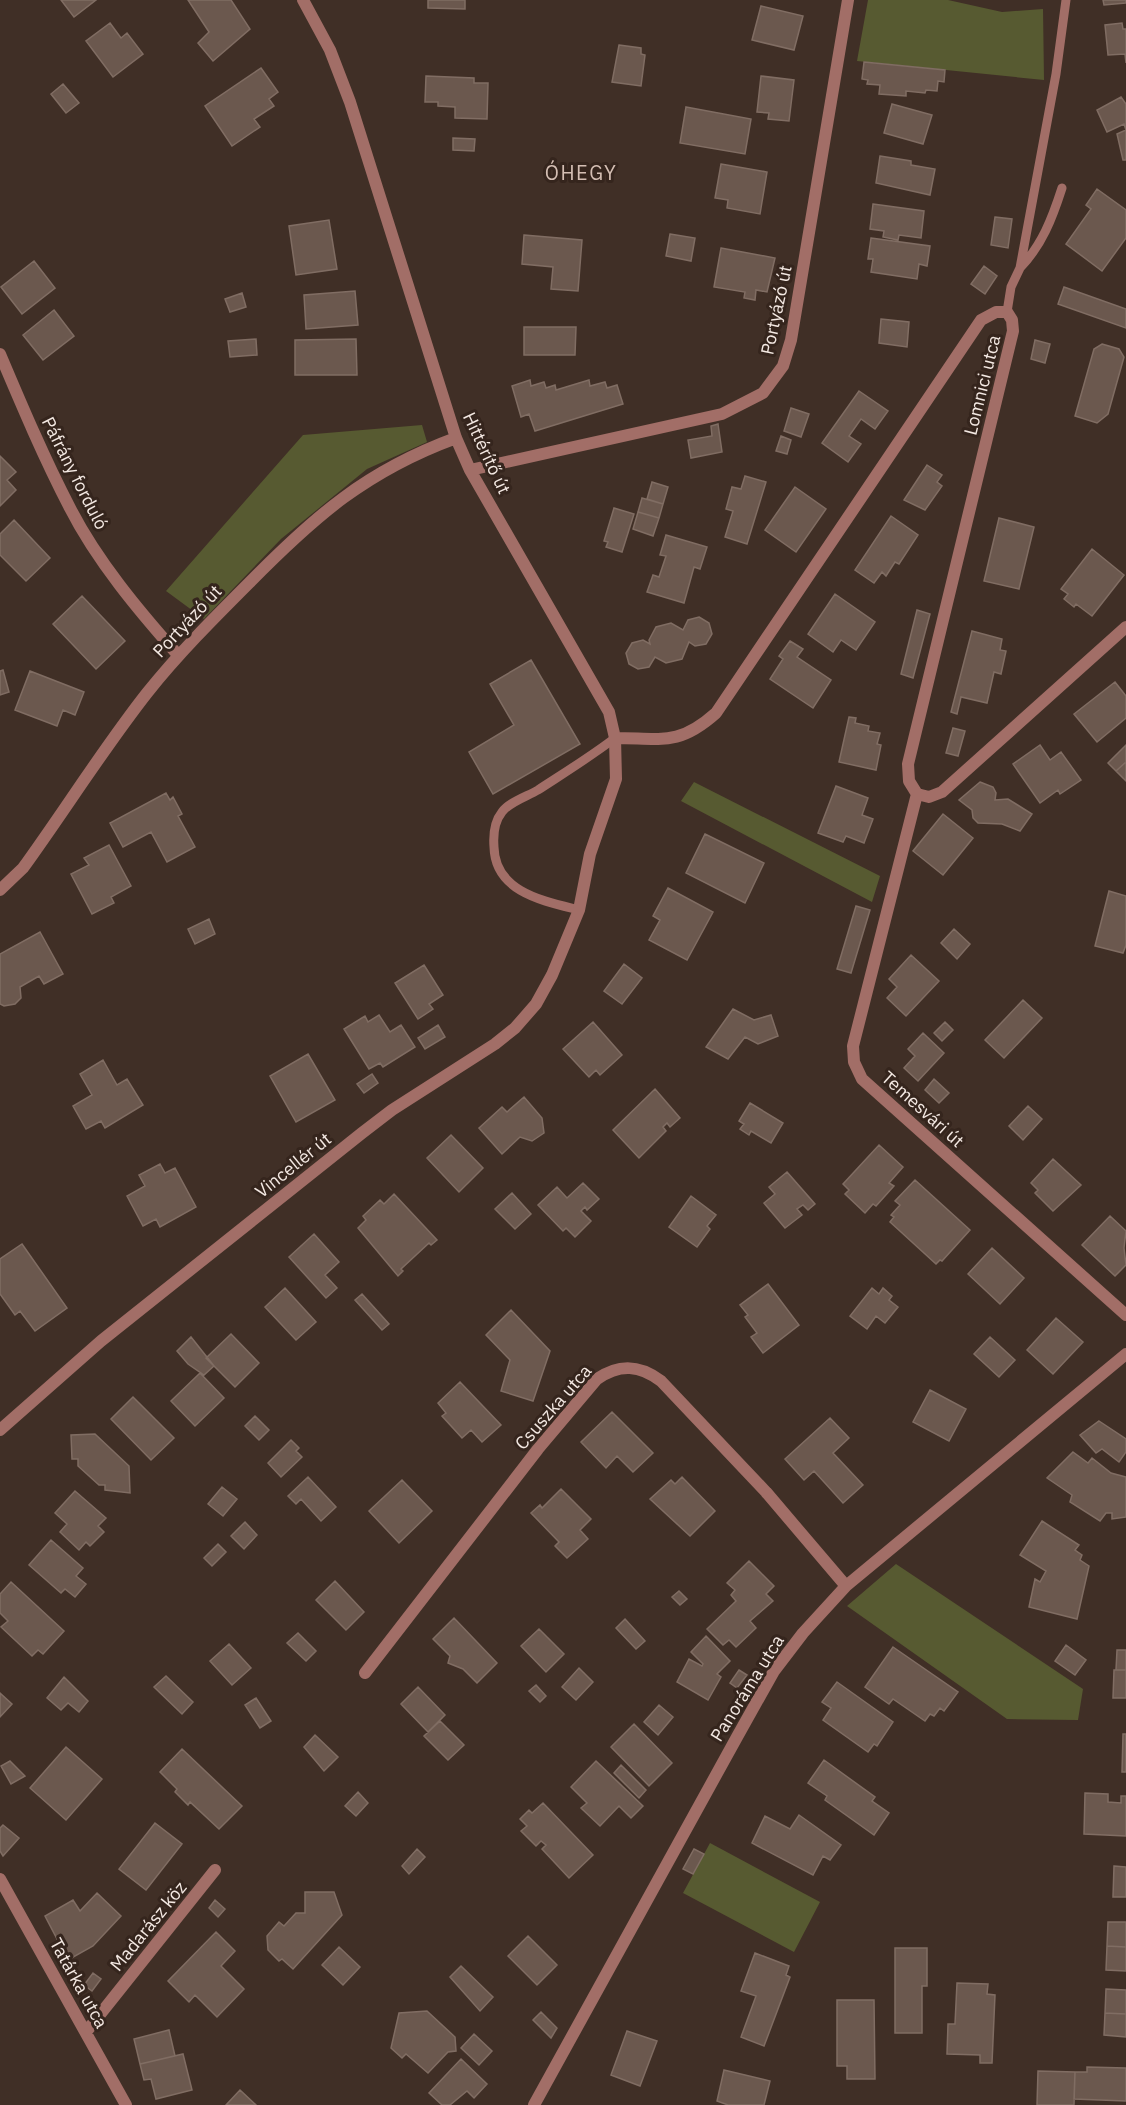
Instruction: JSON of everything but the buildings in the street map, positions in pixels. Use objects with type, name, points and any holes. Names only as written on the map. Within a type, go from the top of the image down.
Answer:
[{"type":"street","name":"Hittérítő út","points":[[303,0],[330,50],[350,102],[456,438],[470,470],[609,712],[615,738],[616,779],[590,854],[579,910]]},
{"type":"street","name":"Portyázó út","points":[[470,470],[722,414],[750,402],[768,387],[783,366],[791,340],[848,0]]},
{"type":"street","name":"Lomnici utca","points":[[615,738],[657,741],[679,737],[701,726],[716,712],[981,320],[996,312],[1007,312],[1012,320],[1013,331],[908,764],[909,781],[916,794]]},
{"type":"street","name":"Páfrány forduló","points":[[0,354],[70,510],[152,626],[178,655]]},
{"type":"street","name":"Portyázó út","points":[[0,890],[23,868],[146,695],[178,655],[271,560],[350,491],[409,457],[456,438]]},
{"type":"street","points":[[916,794],[929,797],[942,792],[1126,627]]},
{"type":"street","name":"Temesvári út","points":[[916,794],[853,1046],[854,1062],[862,1079],[1126,1315]]},
{"type":"street","name":"Vincellér út","points":[[0,1430],[101,1341],[362,1133],[392,1110],[495,1044],[515,1028],[536,1004],[579,910]]},
{"type":"street","name":"Panoráma utca","points":[[534,2105],[774,1671],[810,1625],[846,1586],[1126,1354]]},
{"type":"street","name":"Csuszka utca","points":[[365,1673],[597,1378],[608,1371],[621,1368],[636,1367],[648,1371],[661,1381],[766,1492],[846,1586]]},
{"type":"street","name":"Madarász köz","points":[[86,2032],[215,1870]]},
{"type":"street","name":"Tatárka utca","points":[[0,1879],[126,2105]]},
{"type":"lane","points":[[1007,312],[1011,287],[1020,268],[1056,74],[1066,0]]},
{"type":"lane","points":[[1020,268],[1031,256],[1050,225],[1062,189]]},
{"type":"lane","points":[[579,910],[536,899],[519,891],[504,877],[494,855],[493,830],[503,810],[581,763],[615,738]]},
{"type":"green space","points":[[868,0],[948,0],[1002,12],[1043,9],[1044,80],[857,61]]},
{"type":"green space","points":[[422,425],[427,442],[367,469],[281,539],[204,619],[166,591],[303,435]]},
{"type":"green space","points":[[694,782],[880,876],[872,902],[681,801]]},
{"type":"green space","points":[[896,1564],[1083,1689],[1078,1720],[1007,1719],[847,1606]]},
{"type":"green space","points":[[710,1843],[820,1902],[794,1952],[683,1893]]},
{"type":"district","name":"ÓHEGY","points":[[581,172]]}]
